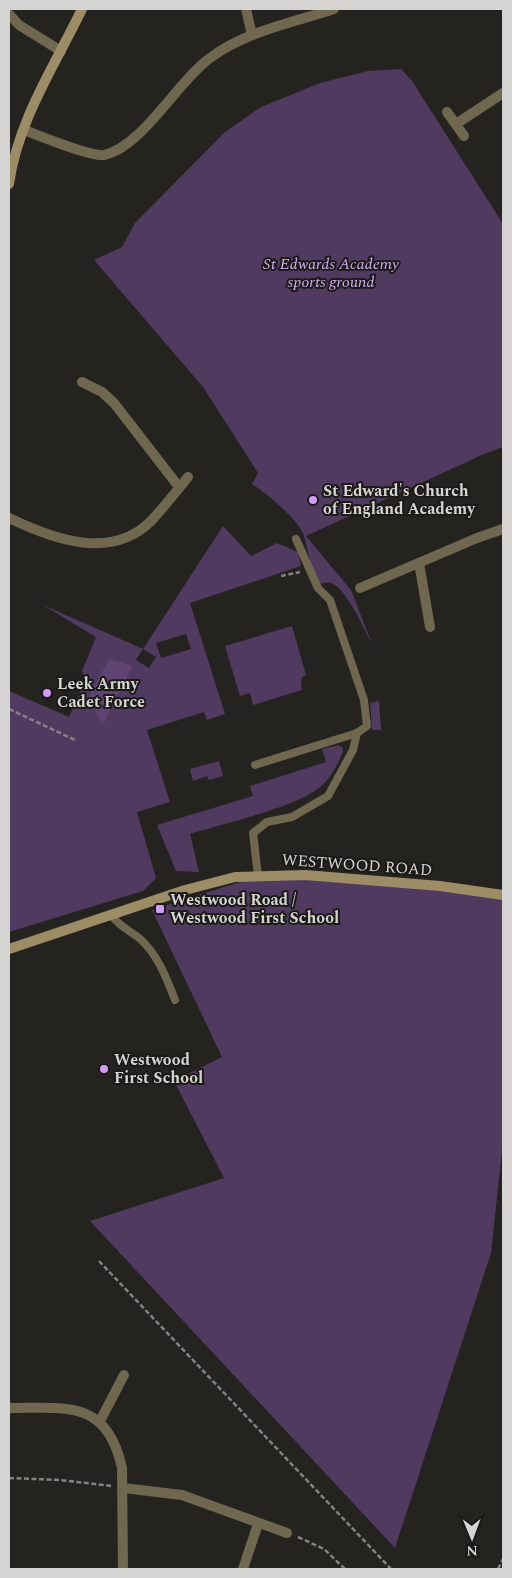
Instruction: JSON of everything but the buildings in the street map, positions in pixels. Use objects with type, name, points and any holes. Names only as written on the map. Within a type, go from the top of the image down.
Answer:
[{"type":"street","points":[[9,184],[11,168],[38,92],[61,52],[82,9]]},
{"type":"street","points":[[246,9],[252,35]]},
{"type":"street","points":[[24,130],[102,155],[118,151],[134,139],[190,75],[210,58],[252,35],[334,9]]},
{"type":"street","points":[[9,14],[19,25],[61,52]]},
{"type":"street","points":[[456,124],[503,92]]},
{"type":"street","points":[[447,112],[464,136]]},
{"type":"street","points":[[82,382],[102,392],[114,403],[179,488]]},
{"type":"street","points":[[9,518],[69,540],[90,544],[109,544],[122,540],[150,522],[188,477]]},
{"type":"street","points":[[360,588],[477,538],[503,529]]},
{"type":"street","points":[[419,563],[430,627]]},
{"type":"street","name":"WESTWOOD ROAD","points":[[9,948],[112,916],[185,890],[235,877],[314,875],[440,886],[503,895]]},
{"type":"street","points":[[100,1421],[124,1376]]},
{"type":"street","points":[[9,1408],[70,1409],[86,1413],[100,1421],[113,1439],[118,1452],[123,1488],[123,1569]]},
{"type":"street","points":[[123,1488],[182,1495],[287,1533]]},
{"type":"street","points":[[243,1569],[258,1524]]},
{"type":"lane","points":[[255,765],[357,733],[367,726],[364,700],[330,600],[318,588],[296,539]]},
{"type":"lane","points":[[258,876],[253,833],[268,822],[292,817],[328,796],[353,750],[357,733]]},
{"type":"lane","points":[[112,916],[118,925],[140,939],[152,951],[175,1000]]},
{"type":"path","points":[[281,576],[308,569]]},
{"type":"path","points":[[9,709],[75,740]]},
{"type":"path","points":[[99,1261],[392,1569]]},
{"type":"path","points":[[9,1478],[60,1480],[123,1488]]},
{"type":"path","points":[[287,1533],[324,1548],[345,1569]]},
{"type":"path","points":[[498,1569],[503,1559]]},
{"type":"green space","name":"St Edwards Academy sports ground","points":[[401,69],[412,81],[503,224],[503,447],[306,536],[351,590],[372,644],[343,592],[331,583],[319,584],[304,536],[296,522],[273,500],[252,484],[258,473],[203,387],[94,260],[122,247],[135,223],[225,132],[261,107],[320,83],[368,71]]},
{"type":"green space","points":[[223,526],[251,556],[277,543],[298,552],[301,566],[190,603],[225,714],[207,720],[204,712],[147,730],[170,802],[137,812],[156,878],[143,891],[9,932],[9,691],[69,717],[85,681],[82,671],[96,637],[43,605],[143,649]],"holes":[[[186,634],[191,649],[161,658],[156,643]],[[143,649],[156,657],[149,668],[136,660]]]},
{"type":"green space","points":[[292,626],[306,675],[302,677],[302,690],[253,705],[250,693],[240,696],[225,646]]},
{"type":"green space","points":[[379,701],[381,730],[372,730],[370,703]]},
{"type":"green space","points":[[339,745],[343,748],[343,752],[331,775],[320,787],[277,808],[190,834],[199,872],[176,871],[157,825],[253,796],[250,786],[326,762],[322,749]]},
{"type":"green space","points":[[219,761],[223,776],[209,780],[207,776],[193,781],[190,769]]},
{"type":"green space","points":[[258,876],[503,895],[503,1141],[491,1253],[395,1548],[90,1221],[224,1178],[174,1081],[222,1057],[152,910]]},
{"type":"shaded area","points":[[109,659],[133,666],[102,726],[89,696]]},
{"type":"place","name":"St Edward's Church of England Academy","points":[[313,500]]},
{"type":"place","name":"Leek Army Cadet Force","points":[[47,693]]},
{"type":"place","name":"Westwood Road / Westwood First School","points":[[160,909]]},
{"type":"place","name":"Westwood First School","points":[[104,1069]]}]
